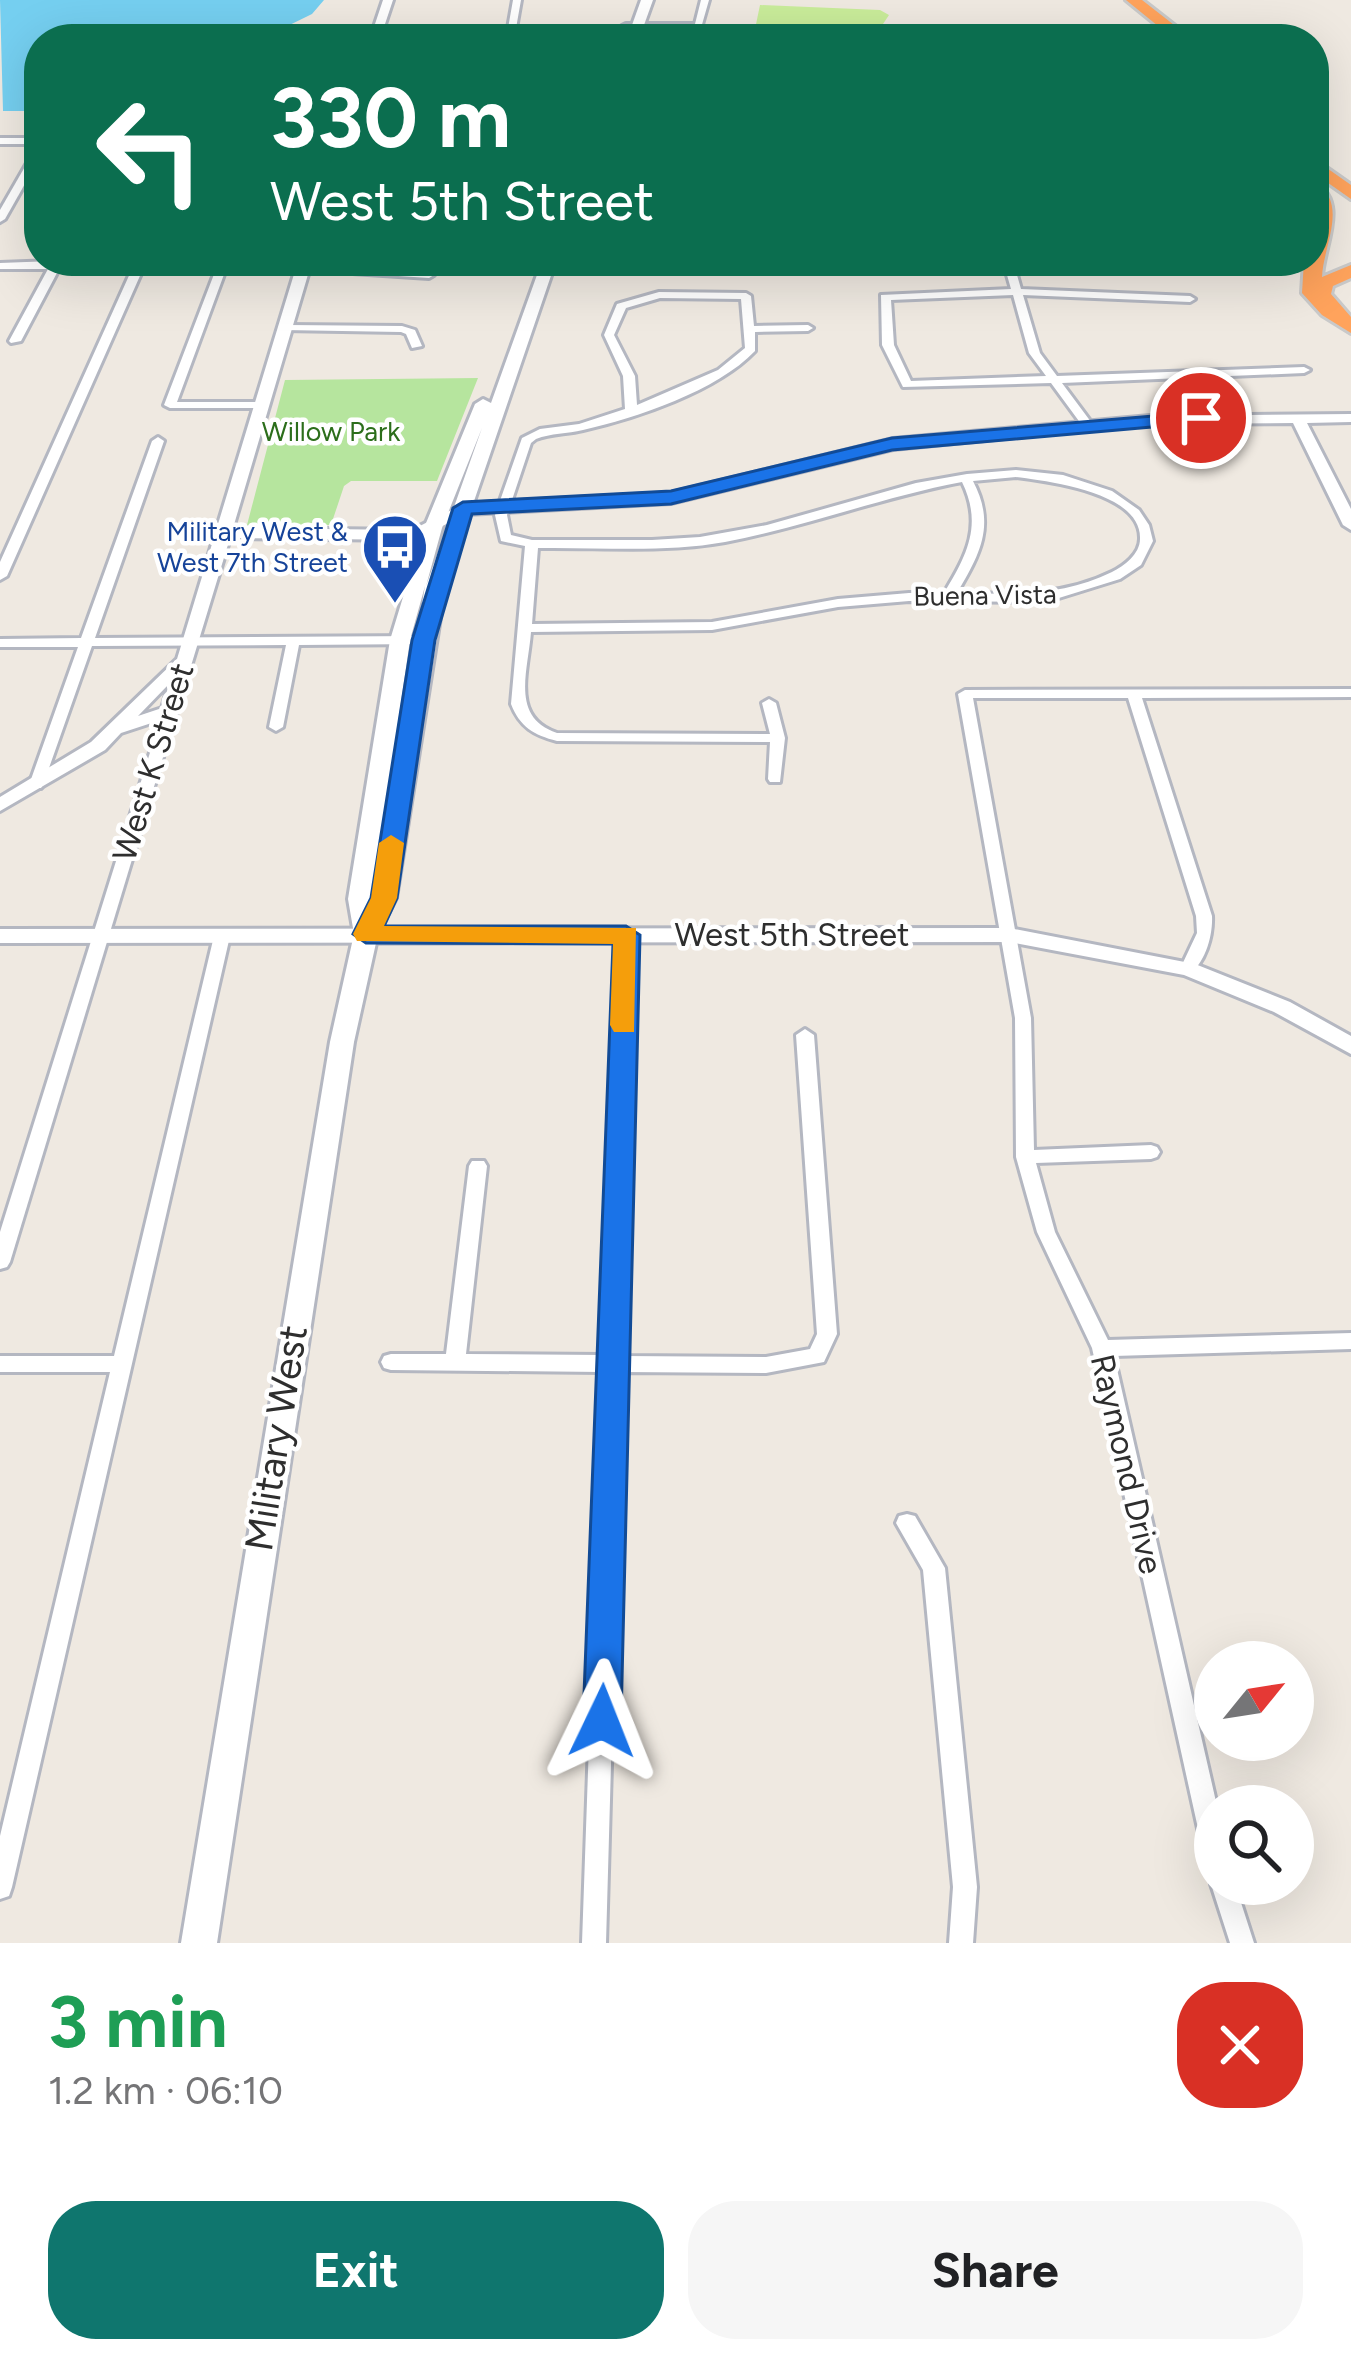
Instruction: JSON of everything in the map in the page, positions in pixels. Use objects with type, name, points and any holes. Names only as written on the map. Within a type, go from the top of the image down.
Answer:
[{"type":"highway","points":[[1127,6],[1158,24]]},
{"type":"highway","points":[[1329,311],[1321,294],[1324,283],[1351,271]]},
{"type":"highway","points":[[1313,276],[1312,293],[1351,327]]},
{"type":"main road","name":"Military West","points":[[199,1943],[341,1042],[366,934],[362,880],[433,528],[530,276]]},
{"type":"main road","name":"Military West","points":[[411,640],[463,508],[544,276]]},
{"type":"street","points":[[0,219],[24,178]]},
{"type":"street","points":[[15,341],[50,276]]},
{"type":"street","points":[[0,576],[134,276]]},
{"type":"street","points":[[218,276],[170,405],[263,405]]},
{"type":"street","name":"West K Street","points":[[0,1262],[301,276]]},
{"type":"street","points":[[1013,276],[1035,353],[1088,426]]},
{"type":"street","points":[[631,409],[629,376],[609,335],[621,306],[659,295],[736,292],[747,299],[751,349],[736,364],[631,409],[532,436],[504,506],[501,534],[532,544],[518,704],[522,719],[534,729],[557,736],[778,738]]},
{"type":"street","points":[[1190,299],[1018,292],[885,297],[888,345],[907,385],[1304,370]]},
{"type":"street","points":[[287,328],[402,329],[411,332],[416,346]]},
{"type":"street","points":[[752,328],[808,328]]},
{"type":"street","points":[[1297,417],[1351,525]]},
{"type":"street","points":[[223,533],[415,535],[463,508],[671,497],[857,450],[1088,426],[1351,418]]},
{"type":"street","points":[[36,785],[158,441]]},
{"type":"street","name":"Buena Vista","points":[[525,628],[712,626],[838,603],[948,597],[1022,600],[1068,594],[1126,569],[1147,541],[1146,530],[1130,509],[1083,484],[1044,477],[931,483],[702,541],[532,544]]},
{"type":"street","points":[[948,597],[977,545],[980,515],[968,480]]},
{"type":"street","points":[[0,643],[83,642],[186,650],[411,640]]},
{"type":"street","points":[[276,728],[292,642]]},
{"type":"street","points":[[0,805],[121,728],[186,650]]},
{"type":"street","points":[[1188,969],[1204,933],[1204,916],[1134,695],[1351,693]]},
{"type":"street","name":"Raymond Drive","points":[[1134,695],[965,694],[1023,1018],[1025,1157],[1046,1232],[1102,1348],[1200,1785]]},
{"type":"street","points":[[769,703],[778,738],[775,779]]},
{"type":"street","points":[[121,728],[167,721]]},
{"type":"street","points":[[594,1943],[626,935]]},
{"type":"street","name":"West 5th Street","points":[[0,936],[1009,935],[1188,969],[1282,1007],[1351,1046]]},
{"type":"street","points":[[0,1887],[222,936]]},
{"type":"street","points":[[391,1362],[766,1366],[817,1356],[827,1334],[806,1035]]},
{"type":"street","points":[[1025,1157],[1151,1153]]},
{"type":"street","points":[[454,1363],[478,1166]]},
{"type":"street","points":[[1102,1348],[1351,1341]]},
{"type":"street","points":[[0,1364],[123,1364]]},
{"type":"street","points":[[908,1523],[934,1568],[965,1887],[961,1943]]},
{"type":"street","points":[[1229,1905],[1243,1943]]},
{"type":"green space","points":[[760,5],[880,10],[889,15],[883,24],[756,24]]},
{"type":"green space","name":"Willow Park","points":[[478,378],[437,481],[351,481],[344,486],[331,525],[247,525],[285,380]]},
{"type":"water","points":[[0,0],[324,0],[312,14],[292,24],[24,24],[24,111],[3,111]]},
{"type":"slow traffic","points":[[391,843],[384,898],[366,934],[626,935],[624,1025]]},
{"type":"place","name":"Military West & West 7th Street","points":[[395,606]]},
{"type":"route","points":[[602,1721],[626,935],[366,934],[384,898],[423,640],[463,508],[671,497],[892,444],[1201,418]]}]
